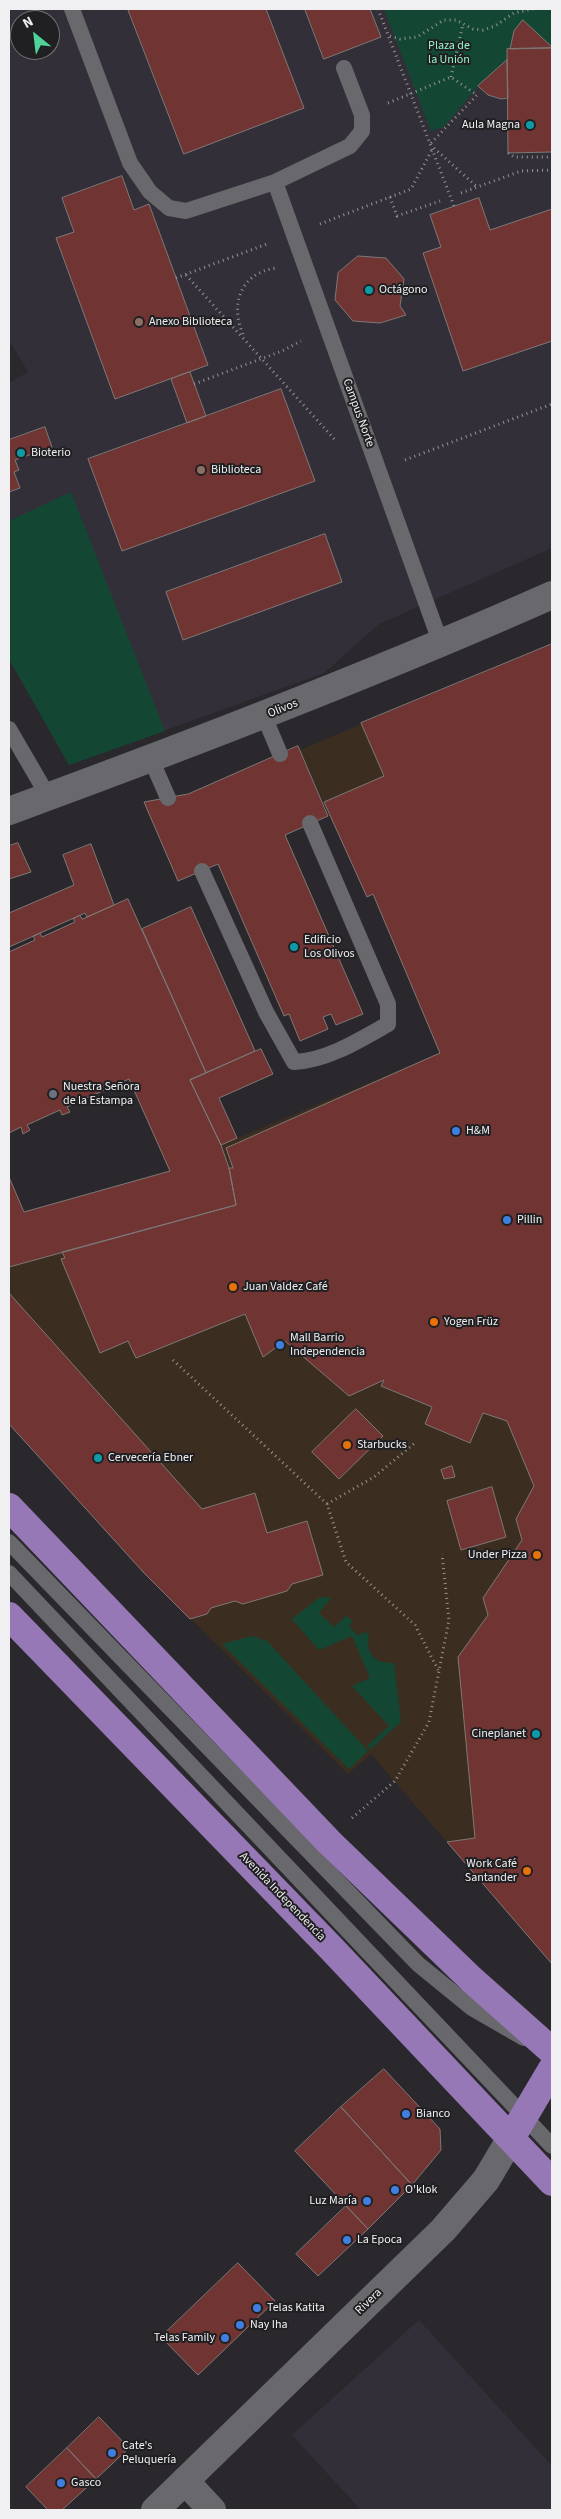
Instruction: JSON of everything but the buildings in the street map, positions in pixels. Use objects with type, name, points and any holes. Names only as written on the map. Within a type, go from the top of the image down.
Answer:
[{"type":"main road","points":[[9,1508],[329,1842],[471,1979],[552,2052]]},
{"type":"main road","name":"Avenida Independencia","points":[[9,1616],[337,1954],[518,2126],[552,2182]]},
{"type":"main road","name":"Rivera","points":[[518,2126],[552,2069]]},
{"type":"street","name":"Olivos","points":[[9,811],[264,716],[441,644],[552,595]]},
{"type":"street","name":"Rivera","points":[[155,2510],[443,2230],[486,2180],[518,2126]]},
{"type":"street","points":[[185,2481],[212,2510]]},
{"type":"lane","points":[[72,9],[130,163],[150,192],[169,208],[186,211],[274,182],[350,146],[362,131],[362,115],[344,68]]},
{"type":"lane","name":"Campus Norte","points":[[274,182],[441,644]]},
{"type":"lane","points":[[264,716],[280,754]]},
{"type":"lane","points":[[9,729],[48,796]]},
{"type":"lane","points":[[151,759],[168,798]]},
{"type":"lane","points":[[202,871],[266,1012],[286,1051],[294,1062],[307,1061],[338,1049],[388,1024],[388,1004],[310,823]]},
{"type":"lane","points":[[9,1542],[418,1964],[472,2008],[552,2052]]},
{"type":"lane","points":[[9,1573],[518,2126],[552,2146]]},
{"type":"path","points":[[378,9],[454,206]]},
{"type":"path","points":[[389,36],[400,39],[417,37],[444,20],[456,20],[473,29],[484,30],[495,26],[514,13],[534,9]]},
{"type":"path","points":[[451,77],[464,24]]},
{"type":"path","points":[[362,115],[451,77]]},
{"type":"path","points":[[431,143],[478,95],[451,77]]},
{"type":"path","points":[[433,148],[476,188]]},
{"type":"path","points":[[508,152],[514,157],[552,157]]},
{"type":"path","points":[[461,193],[521,171],[552,170]]},
{"type":"path","points":[[390,197],[397,216],[440,201]]},
{"type":"path","points":[[245,339],[238,323],[236,311],[237,298],[243,287],[255,276],[269,269],[284,268],[297,270],[309,277]]},
{"type":"path","points":[[186,275],[263,358],[340,446]]},
{"type":"path","points":[[194,384],[293,346],[309,336],[317,324],[320,307]]},
{"type":"path","points":[[379,470],[552,404]]},
{"type":"path","points":[[173,1360],[327,1504],[346,1562],[415,1625],[438,1670]]},
{"type":"path","points":[[327,1504],[374,1478],[416,1442]]},
{"type":"path","points":[[329,1842],[354,1816],[395,1781],[430,1722],[438,1670],[449,1620],[442,1554]]},
{"type":"shaded area","points":[[9,9],[552,9],[552,548],[379,624],[324,673],[69,765],[9,659],[9,383],[28,372],[9,340]]},
{"type":"shaded area","name":"Mall Barrio Independencia","points":[[552,644],[552,1964],[371,1754],[348,1774],[144,1573],[9,1424],[9,1267],[236,1205],[229,1168],[221,1145],[440,1053],[373,894],[367,897],[300,750]]},
{"type":"shaded area","points":[[419,2320],[552,2466],[552,2510],[361,2510],[292,2435]]},
{"type":"green space","name":"Plaza de la Unión","points":[[384,9],[552,9],[552,47],[523,21],[514,31],[510,49],[507,49],[507,60],[478,86],[444,127],[431,131]]},
{"type":"green space","points":[[71,492],[165,731],[69,765],[9,659],[9,521]]},
{"type":"green space","points":[[320,1597],[331,1598],[319,1613],[334,1627],[346,1616],[353,1621],[349,1626],[358,1636],[365,1632],[369,1635],[370,1652],[377,1660],[394,1663],[401,1722],[371,1749],[367,1746],[389,1726],[352,1686],[370,1678],[352,1636],[319,1650],[292,1619]]},
{"type":"green space","points":[[252,1636],[267,1641],[368,1751],[349,1769],[222,1644]]},
{"type":"place","name":"Aula Magna","points":[[530,125]]},
{"type":"place","name":"Octágono","points":[[369,290]]},
{"type":"place","name":"Anexo Biblioteca","points":[[139,322]]},
{"type":"place","name":"Bioterio","points":[[21,453]]},
{"type":"place","name":"Biblioteca","points":[[201,470]]},
{"type":"place","name":"Edificio Los Olivos","points":[[294,947]]},
{"type":"place","name":"Nuestra Señora de la Estampa","points":[[53,1094]]},
{"type":"place","name":"H&M","points":[[456,1131]]},
{"type":"place","name":"Pillin","points":[[507,1220]]},
{"type":"place","name":"Juan Valdez Café","points":[[233,1287]]},
{"type":"place","name":"Yogen Früz","points":[[434,1322]]},
{"type":"place","name":"Mall Barrio Independencia","points":[[280,1345]]},
{"type":"place","name":"Starbucks","points":[[347,1445]]},
{"type":"place","name":"Cervecería Ebner","points":[[98,1458]]},
{"type":"place","name":"Under Pizza","points":[[537,1555]]},
{"type":"place","name":"Cineplanet","points":[[536,1734]]},
{"type":"place","name":"Work Café Santander","points":[[527,1871]]},
{"type":"place","name":"Bianco","points":[[406,2114]]},
{"type":"place","name":"O'klok","points":[[395,2190]]},
{"type":"place","name":"Luz María","points":[[367,2201]]},
{"type":"place","name":"La Epoca","points":[[347,2240]]},
{"type":"place","name":"Telas Katita","points":[[257,2308]]},
{"type":"place","name":"Nay Iha","points":[[240,2325]]},
{"type":"place","name":"Telas Family","points":[[225,2338]]},
{"type":"place","name":"Cate's Peluquería","points":[[112,2453]]},
{"type":"place","name":"Gasco","points":[[61,2483]]}]
